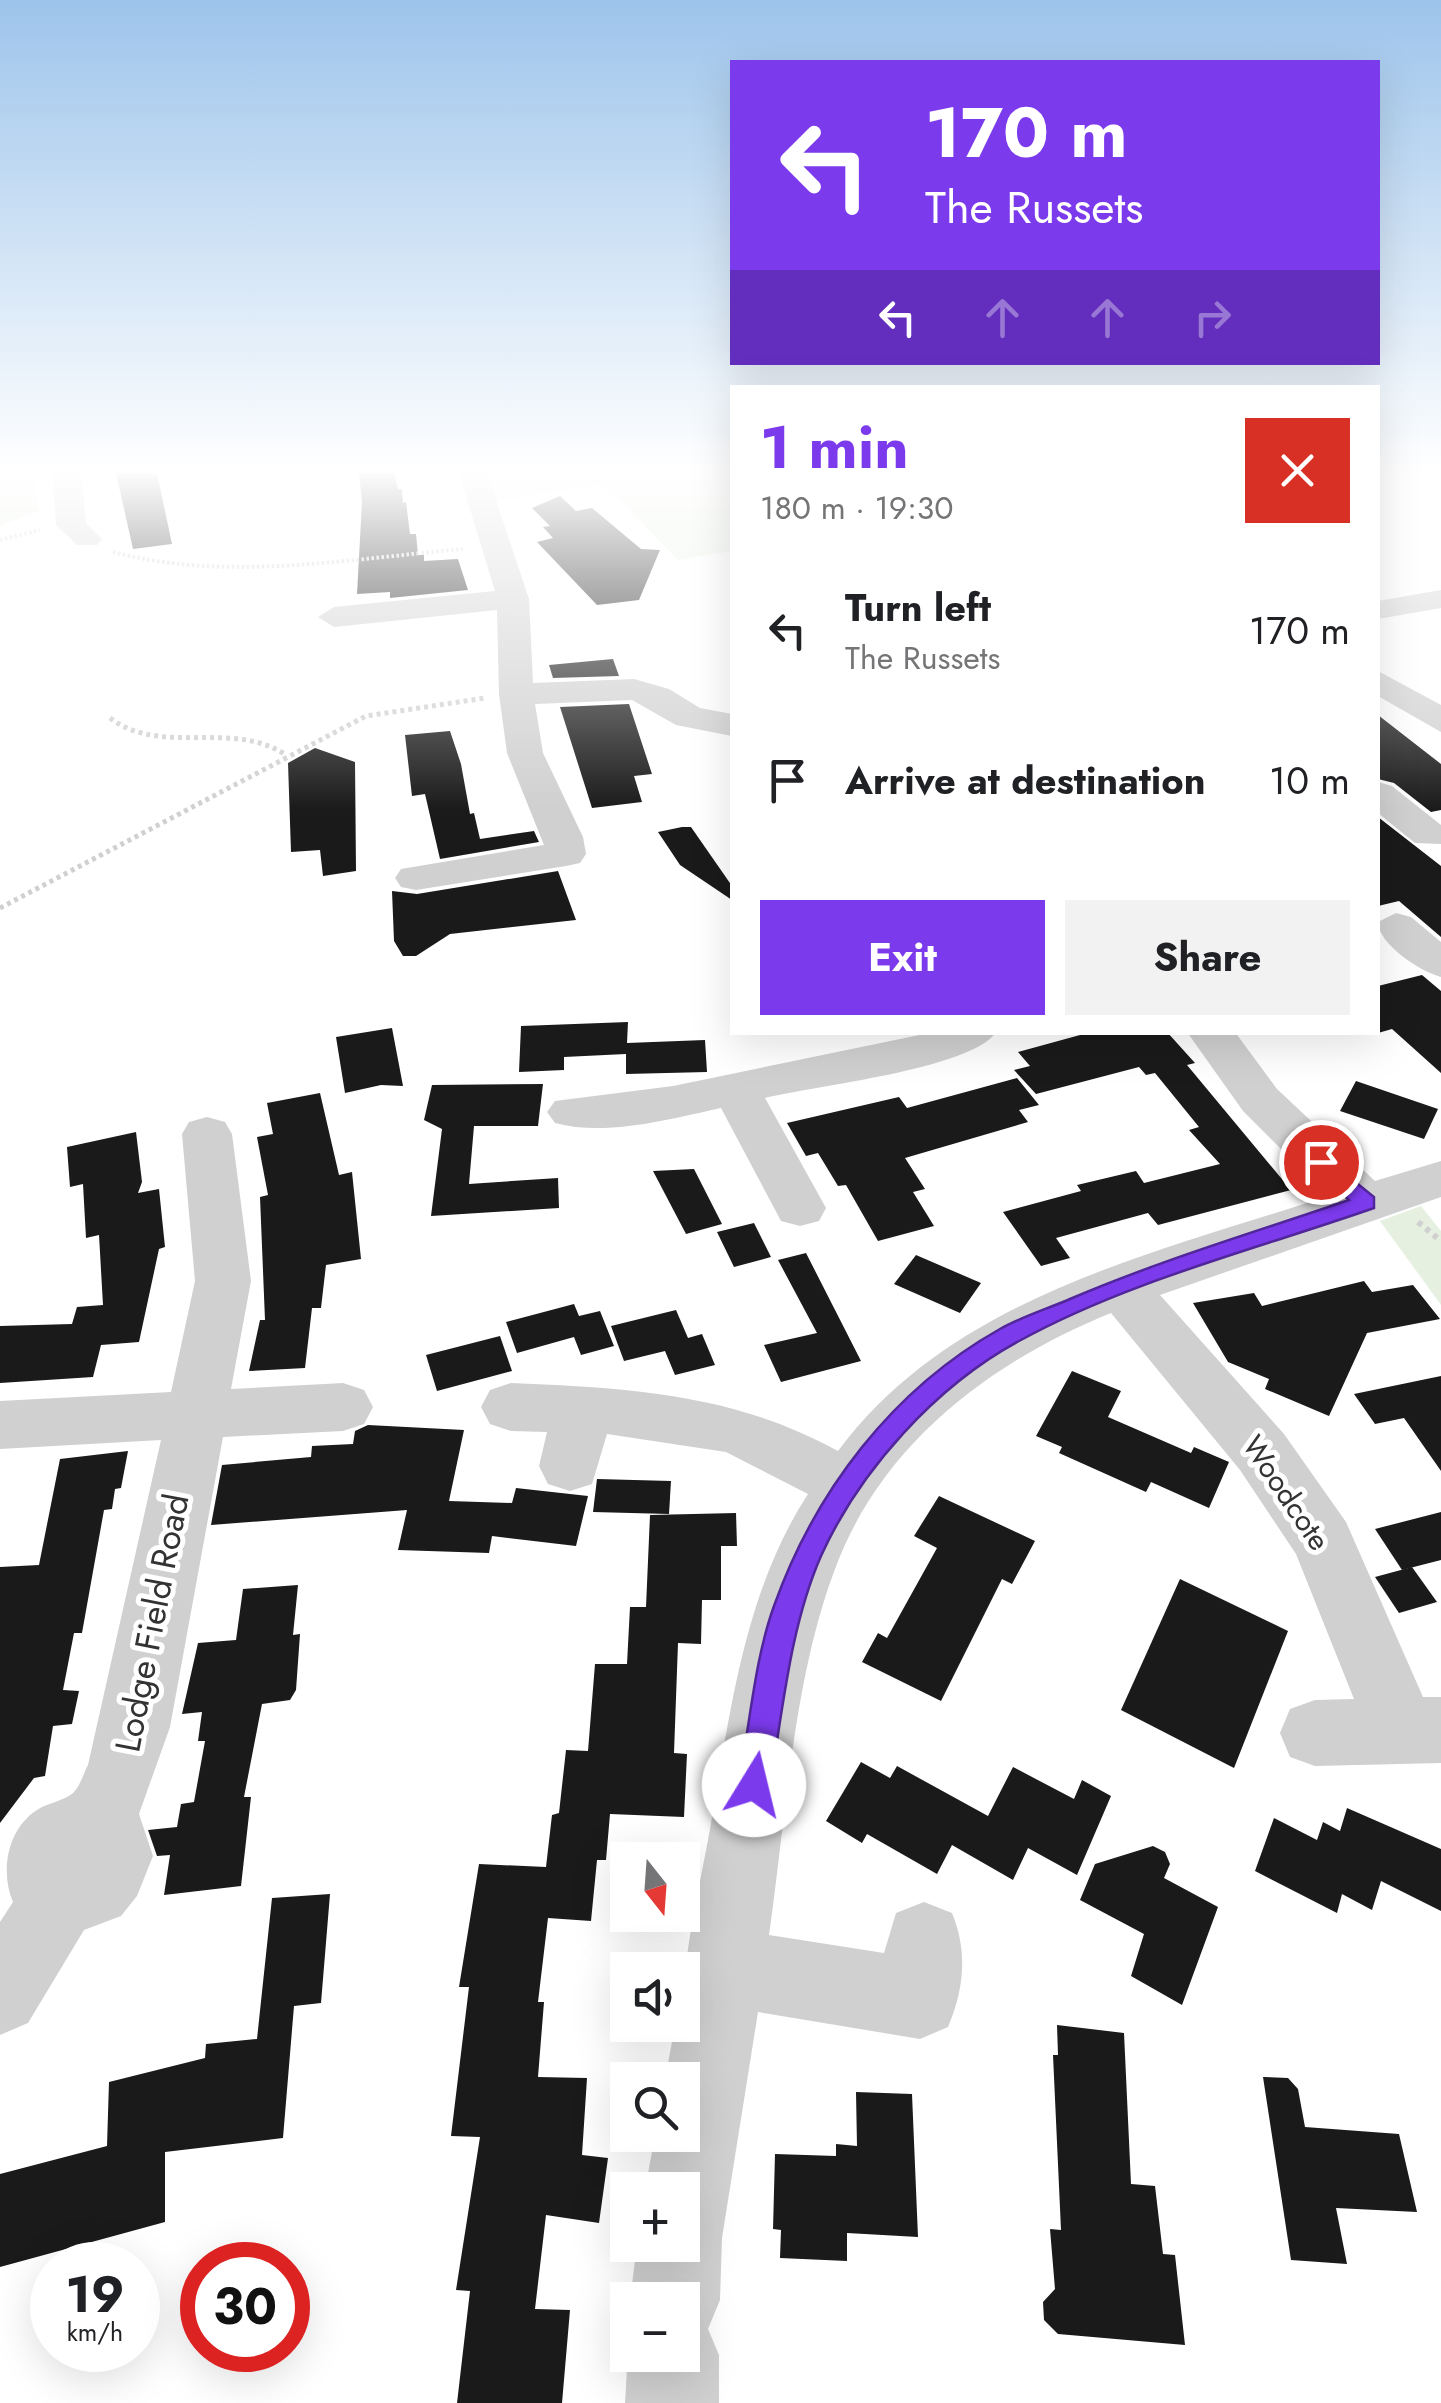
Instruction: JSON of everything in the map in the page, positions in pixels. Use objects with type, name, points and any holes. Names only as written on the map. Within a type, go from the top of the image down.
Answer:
[{"type":"street","points":[[416,878],[524,864],[566,854],[563,838],[525,753],[516,694],[509,585]]},
{"type":"street","points":[[334,618],[512,599]]},
{"type":"street","points":[[1380,610],[1441,599]]},
{"type":"street","points":[[1380,682],[1441,721]]},
{"type":"street","points":[[516,694],[634,689],[657,696],[690,717],[730,725]]},
{"type":"street","points":[[1380,796],[1422,837]]},
{"type":"street","points":[[572,1112],[627,1111],[736,1090],[929,1052],[966,1035]]},
{"type":"street","points":[[1212,1035],[1260,1100],[1366,1202]]},
{"type":"street","points":[[736,1090],[773,1189]]},
{"type":"street","name":"Lodge Field Road","points":[[0,1994],[60,1897],[42,1881],[46,1854],[67,1831],[96,1826],[121,1774],[135,1727],[222,1281],[218,1210],[206,1134]]},
{"type":"street","points":[[691,2172],[787,1611],[809,1552],[846,1485],[898,1423],[950,1375],[1010,1334],[1122,1287],[1441,1179]]},
{"type":"street","name":"Woodcote","points":[[1122,1287],[1262,1452],[1323,1540],[1421,1730],[1315,1733]]},
{"type":"street","points":[[0,1425],[343,1407]]},
{"type":"street","points":[[511,1408],[576,1438],[652,1414],[712,1425],[758,1438],[846,1485]]},
{"type":"street","points":[[723,1967],[920,1999],[924,1940]]},
{"type":"street","points":[[672,2403],[673,2372]]},
{"type":"path","points":[[0,908],[366,716],[516,694]]},
{"type":"path","points":[[110,718],[117,726],[138,734],[230,738],[264,744],[286,755]]},
{"type":"green space","points":[[1421,1206],[1441,1231],[1441,1305],[1380,1221]]},
{"type":"building","points":[[357,585],[466,585],[468,590],[390,598],[390,592],[357,594]]},
{"type":"building","points":[[578,585],[645,585],[639,600],[597,605]]},
{"type":"building","points":[[613,659],[619,676],[553,678],[549,665]]},
{"type":"building","points":[[629,704],[652,774],[634,776],[642,802],[592,808],[560,707]]},
{"type":"building","points":[[1380,717],[1441,764],[1441,810],[1431,812],[1394,783],[1380,780]]},
{"type":"building","points":[[450,731],[480,839],[534,831],[539,842],[440,859],[425,794],[412,796],[405,735]]},
{"type":"building","points":[[315,748],[355,762],[356,871],[323,876],[320,850],[291,852],[288,763]]},
{"type":"building","points":[[1380,819],[1441,866],[1441,937],[1399,901],[1380,906]]},
{"type":"building","points":[[691,827],[730,883],[730,899],[680,865],[658,832]]},
{"type":"building","points":[[558,871],[576,920],[450,934],[416,956],[403,956],[394,941],[392,891],[417,894]]},
{"type":"building","points":[[1422,975],[1441,991],[1441,1073],[1392,1029],[1380,1032],[1380,986]]},
{"type":"building","points":[[628,1022],[627,1043],[705,1040],[707,1072],[626,1074],[626,1054],[564,1057],[564,1070],[519,1072],[521,1026]]},
{"type":"building","points":[[392,1028],[403,1086],[381,1085],[345,1093],[336,1037]]},
{"type":"building","points":[[1080,1035],[1170,1035],[1195,1063],[1187,1065],[1291,1190],[1158,1225],[1148,1213],[1056,1238],[1070,1258],[1041,1266],[1003,1212],[1081,1191],[1077,1185],[1136,1171],[1144,1183],[1220,1164],[1189,1130],[1199,1127],[1155,1073],[1146,1075],[1139,1067],[1036,1094],[1014,1070],[1030,1066],[1018,1052]]},
{"type":"building","points":[[1017,1078],[1039,1105],[1019,1110],[1028,1122],[905,1158],[925,1189],[913,1192],[934,1226],[878,1241],[846,1185],[838,1186],[818,1153],[806,1156],[787,1123],[899,1097],[907,1108]]},
{"type":"building","points":[[1356,1081],[1438,1109],[1424,1139],[1340,1111]]},
{"type":"building","points":[[543,1084],[538,1126],[474,1126],[469,1184],[558,1178],[559,1208],[431,1216],[442,1129],[424,1120],[432,1085]]},
{"type":"building","points":[[320,1093],[339,1175],[352,1172],[361,1259],[326,1265],[321,1308],[312,1308],[305,1368],[249,1371],[260,1320],[265,1320],[260,1197],[268,1195],[257,1137],[273,1134],[267,1103]]},
{"type":"building","points":[[136,1132],[142,1182],[138,1193],[159,1189],[165,1247],[159,1249],[139,1342],[101,1345],[93,1377],[0,1383],[0,1326],[72,1324],[77,1307],[103,1305],[99,1235],[86,1238],[83,1184],[70,1187],[67,1147]]},
{"type":"building","points":[[694,1169],[722,1224],[686,1234],[653,1171]]},
{"type":"building","points":[[754,1223],[771,1257],[734,1267],[717,1232]]},
{"type":"building","points":[[806,1253],[861,1361],[781,1382],[764,1345],[817,1333],[778,1260]]},
{"type":"building","points":[[916,1255],[981,1283],[960,1313],[894,1284]]},
{"type":"building","points":[[1364,1281],[1372,1292],[1413,1285],[1440,1319],[1367,1333],[1329,1416],[1265,1389],[1269,1379],[1228,1362],[1193,1303],[1254,1293],[1262,1306]]},
{"type":"building","points":[[574,1304],[579,1316],[600,1311],[614,1346],[581,1355],[574,1337],[517,1353],[506,1322]]},
{"type":"building","points":[[676,1310],[688,1338],[702,1334],[715,1365],[675,1375],[665,1351],[624,1361],[611,1326]]},
{"type":"building","points":[[500,1336],[512,1371],[437,1391],[426,1355]]},
{"type":"building","points":[[1072,1371],[1121,1391],[1108,1417],[1191,1453],[1194,1447],[1229,1462],[1209,1508],[1151,1482],[1146,1492],[1059,1453],[1062,1447],[1036,1436]]},
{"type":"building","points":[[1441,1376],[1441,1471],[1404,1418],[1375,1424],[1354,1394]]},
{"type":"building","points":[[368,1425],[464,1430],[449,1501],[512,1503],[516,1488],[588,1496],[576,1546],[492,1536],[489,1553],[398,1550],[407,1510],[211,1525],[222,1465],[311,1457],[312,1446],[353,1444],[355,1431]]},
{"type":"building","points":[[128,1451],[121,1488],[115,1489],[112,1509],[104,1510],[82,1633],[74,1633],[63,1690],[79,1691],[72,1724],[53,1726],[45,1776],[34,1778],[0,1823],[0,1567],[39,1565],[60,1459]]},
{"type":"building","points":[[597,1479],[671,1481],[669,1514],[593,1512]]},
{"type":"building","points":[[939,1496],[1035,1541],[1012,1584],[1002,1579],[941,1701],[862,1662],[878,1633],[887,1638],[937,1548],[914,1536]]},
{"type":"building","points":[[1441,1512],[1441,1560],[1402,1570],[1375,1529]]},
{"type":"building","points":[[736,1513],[737,1546],[721,1546],[721,1600],[702,1600],[701,1644],[678,1643],[674,1753],[687,1754],[684,1817],[610,1814],[606,1860],[597,1860],[591,1921],[548,1918],[538,2002],[544,2002],[538,2077],[587,2078],[582,2155],[608,2158],[599,2223],[546,2215],[535,2309],[570,2310],[562,2403],[457,2403],[470,2291],[456,2290],[480,2137],[451,2136],[469,1987],[459,1987],[479,1864],[546,1867],[552,1815],[559,1813],[566,1750],[588,1751],[595,1664],[627,1664],[630,1607],[646,1607],[650,1515]]},
{"type":"building","points":[[1412,1567],[1437,1602],[1399,1613],[1375,1577]]},
{"type":"building","points":[[1180,1579],[1288,1631],[1234,1768],[1121,1710]]},
{"type":"building","points":[[298,1585],[293,1635],[300,1634],[296,1690],[290,1700],[262,1704],[244,1797],[251,1797],[241,1886],[164,1895],[170,1855],[157,1856],[148,1830],[177,1827],[181,1804],[194,1802],[205,1741],[198,1741],[202,1712],[182,1714],[198,1643],[236,1640],[243,1589]]},
{"type":"building","points":[[861,1762],[890,1778],[897,1766],[988,1816],[1013,1767],[1074,1799],[1082,1780],[1111,1796],[1077,1875],[1028,1848],[1013,1880],[952,1845],[937,1874],[867,1834],[862,1843],[826,1821]]},
{"type":"building","points":[[1347,1808],[1441,1849],[1441,1911],[1381,1881],[1372,1910],[1342,1894],[1337,1913],[1255,1871],[1274,1818],[1317,1840],[1323,1822],[1340,1831]]},
{"type":"building","points":[[1153,1846],[1165,1852],[1170,1864],[1164,1878],[1218,1907],[1182,2005],[1131,1976],[1144,1934],[1080,1900],[1095,1864]]},
{"type":"building","points":[[330,1894],[321,2003],[294,2006],[283,2138],[165,2152],[165,2222],[92,2242],[30,2242],[30,2259],[0,2267],[0,2174],[107,2146],[109,2082],[205,2058],[206,2044],[257,2039],[272,1898]]},
{"type":"building","points":[[1057,2025],[1124,2033],[1131,2184],[1155,2186],[1163,2254],[1175,2255],[1185,2345],[1058,2334],[1044,2320],[1043,2302],[1055,2289],[1050,2229],[1061,2230],[1053,2055],[1058,2055]]},
{"type":"building","points":[[1263,2077],[1288,2078],[1298,2089],[1305,2127],[1399,2134],[1417,2212],[1336,2208],[1347,2264],[1291,2260]]},
{"type":"building","points":[[856,2092],[912,2094],[918,2237],[847,2233],[847,2261],[780,2258],[781,2230],[773,2229],[775,2154],[836,2156],[836,2144],[857,2146]]},
{"type":"route","points":[[754,1785],[787,1611],[809,1552],[846,1485],[898,1423],[950,1375],[1010,1334],[1122,1287],[1366,1202],[1321,1162]]}]
